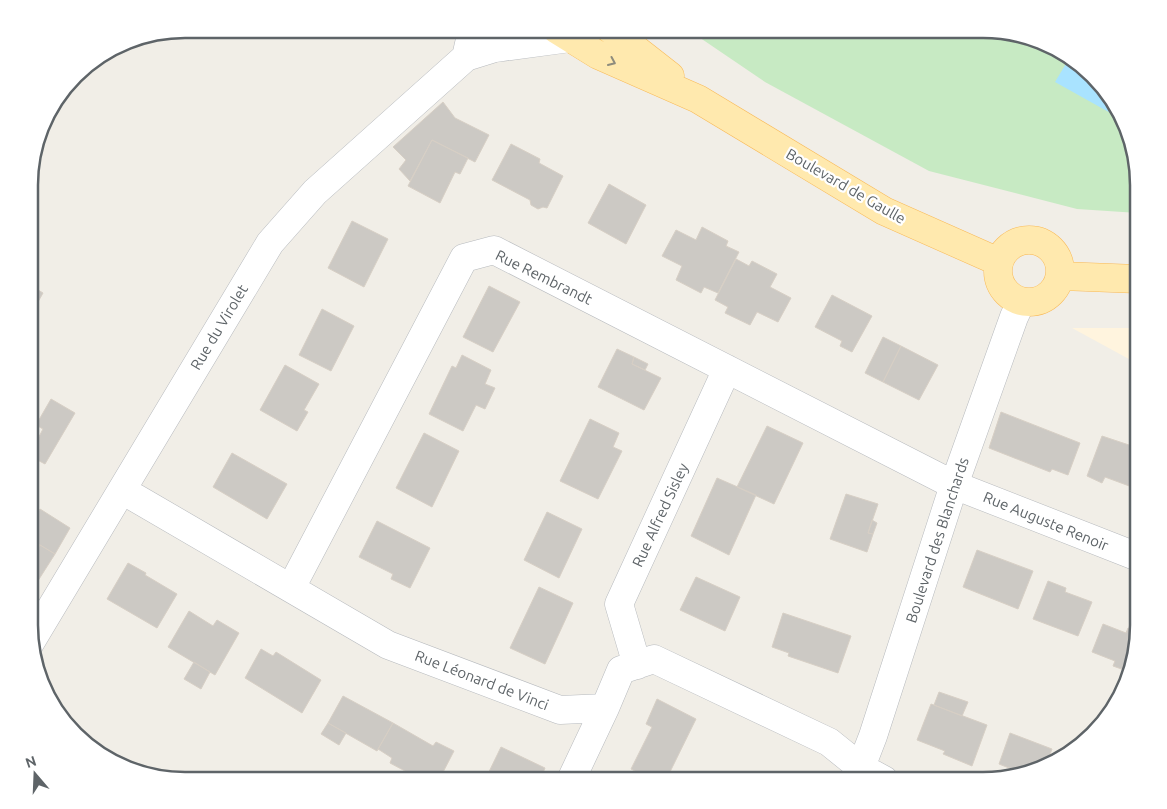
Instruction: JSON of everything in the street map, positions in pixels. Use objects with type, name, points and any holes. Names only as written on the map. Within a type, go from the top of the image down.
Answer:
[{"type":"main road","name":"Boulevard de Gaulle","points":[[570,37],[598,55],[698,99],[884,211],[999,262]]},
{"type":"main road","name":"Boulevard de Gaulle","points":[[621,38],[698,99]]},
{"type":"main road","points":[[1031,240],[1042,242],[1054,251],[1060,266],[1061,276],[1051,294],[1042,300],[1032,303],[1021,302],[1012,298],[1004,291],[999,282],[997,272],[1004,252],[1012,245],[1021,241],[1031,240]]},
{"type":"main road","points":[[1061,276],[1129,279]]},
{"type":"street","points":[[466,57],[470,37]]},
{"type":"street","name":"Rue du Virolet","points":[[38,630],[270,242],[315,192],[466,57],[495,48],[543,37]]},
{"type":"street","name":"Rue Rembrandt","points":[[291,588],[464,258],[494,250],[954,485]]},
{"type":"street","name":"Boulevard des Blanchards","points":[[859,772],[873,736],[954,485],[1021,302]]},
{"type":"street","name":"Rue Alfred Sisley","points":[[637,665],[619,604],[727,369]]},
{"type":"street","name":"Rue Auguste Renoir","points":[[954,485],[1129,554]]},
{"type":"street","name":"Rue Léonard de Vinci","points":[[122,490],[388,644],[560,710],[605,708]]},
{"type":"street","points":[[575,771],[621,670],[654,659],[829,742],[856,772]]},
{"type":"shaded area","points":[[1072,328],[1129,328],[1129,359]]},
{"type":"green space","points":[[700,38],[992,38],[1030,45],[1064,62],[1087,80],[1110,111],[1122,137],[1127,156],[1129,212],[1077,209],[929,171],[765,82]]},
{"type":"water","points":[[1066,64],[1087,80],[1111,113],[1055,82]]},
{"type":"building","points":[[443,102],[455,118],[489,135],[475,162],[432,140],[410,181],[399,169],[406,160],[393,147]]},
{"type":"building","points":[[432,140],[468,158],[460,174],[455,172],[440,203],[408,186]]},
{"type":"building","points":[[511,144],[540,159],[539,163],[563,176],[547,208],[538,209],[531,205],[530,200],[492,180]]},
{"type":"building","points":[[609,184],[646,205],[626,244],[588,223]]},
{"type":"building","points":[[352,221],[388,239],[364,287],[328,268]]},
{"type":"building","points":[[702,227],[728,241],[726,246],[739,252],[718,293],[704,287],[701,293],[676,280],[682,266],[662,256],[676,230],[696,240]]},
{"type":"building","points":[[736,259],[749,266],[752,261],[777,274],[770,287],[791,298],[778,322],[757,312],[750,325],[725,313],[728,307],[715,300]]},
{"type":"building","points":[[489,286],[520,302],[493,352],[463,337]]},
{"type":"building","points":[[37,289],[43,293],[37,303]]},
{"type":"building","points":[[832,295],[872,316],[852,352],[840,346],[842,341],[815,327]]},
{"type":"building","points":[[322,309],[354,326],[331,371],[299,355]]},
{"type":"building","points":[[883,337],[901,346],[883,382],[865,373]]},
{"type":"building","points":[[901,346],[938,365],[919,400],[883,382]]},
{"type":"building","points":[[617,349],[634,357],[632,364],[661,378],[644,410],[598,387]]},
{"type":"building","points":[[462,355],[491,370],[485,384],[495,388],[485,409],[476,405],[463,431],[429,414],[452,366],[456,368]]},
{"type":"building","points":[[634,357],[648,364],[645,370],[632,364]]},
{"type":"building","points":[[285,365],[319,384],[304,410],[308,412],[297,431],[260,410]]},
{"type":"building","points":[[51,399],[75,413],[45,464],[38,460],[38,439],[43,429],[38,426],[38,422]]},
{"type":"building","points":[[1001,412],[1080,443],[1068,475],[1052,469],[1050,472],[989,448]]},
{"type":"building","points":[[590,419],[619,433],[613,447],[622,451],[598,499],[560,481]]},
{"type":"building","points":[[767,426],[803,443],[774,504],[737,487]]},
{"type":"building","points":[[424,433],[459,451],[432,507],[396,488]]},
{"type":"building","points":[[1102,436],[1129,445],[1129,486],[1105,477],[1102,483],[1087,476]]},
{"type":"building","points":[[232,453],[287,484],[267,519],[213,487]]},
{"type":"building","points":[[717,478],[756,495],[729,555],[691,536]]},
{"type":"building","points":[[846,494],[878,504],[868,533],[873,534],[867,552],[830,539]]},
{"type":"building","points":[[40,509],[70,528],[55,554],[38,544],[38,513]]},
{"type":"building","points":[[547,512],[582,529],[559,578],[524,560]]},
{"type":"building","points":[[872,520],[877,523],[873,534],[868,533]]},
{"type":"building","points":[[377,521],[430,548],[410,588],[391,579],[393,574],[359,557]]},
{"type":"building","points":[[40,545],[55,554],[38,581],[38,549]]},
{"type":"building","points":[[977,550],[1033,571],[1018,609],[963,587]]},
{"type":"building","points":[[128,563],[177,594],[157,628],[107,599]]},
{"type":"building","points":[[696,577],[740,597],[725,631],[680,610]]},
{"type":"building","points":[[1048,581],[1066,588],[1065,592],[1092,602],[1078,636],[1033,619]]},
{"type":"building","points":[[539,587],[573,603],[545,664],[510,648]]},
{"type":"building","points":[[189,611],[213,626],[217,620],[239,633],[215,675],[168,647]]},
{"type":"building","points":[[783,613],[851,636],[838,673],[788,656],[789,653],[772,647]]},
{"type":"building","points":[[1103,624],[1126,633],[1129,628],[1127,653],[1123,669],[1113,666],[1115,661],[1092,652]]},
{"type":"building","points":[[261,649],[273,656],[276,652],[321,680],[302,713],[245,678]]},
{"type":"building","points":[[194,662],[210,672],[201,689],[184,679]]},
{"type":"building","points":[[939,692],[968,702],[962,716],[934,705]]},
{"type":"building","points":[[343,696],[393,723],[377,751],[328,723]]},
{"type":"building","points":[[657,699],[696,719],[670,772],[636,772],[631,769],[652,727],[646,724]]},
{"type":"building","points":[[931,704],[987,725],[972,766],[943,754],[945,751],[917,740]]},
{"type":"building","points":[[328,723],[346,733],[339,745],[321,734]]},
{"type":"building","points":[[393,723],[433,746],[436,742],[454,751],[443,771],[406,771],[390,763],[392,758],[378,749]]},
{"type":"building","points":[[1010,733],[1052,749],[1050,755],[1030,764],[1011,769],[999,764]]},
{"type":"building","points":[[501,747],[545,768],[544,771],[489,771]]}]
